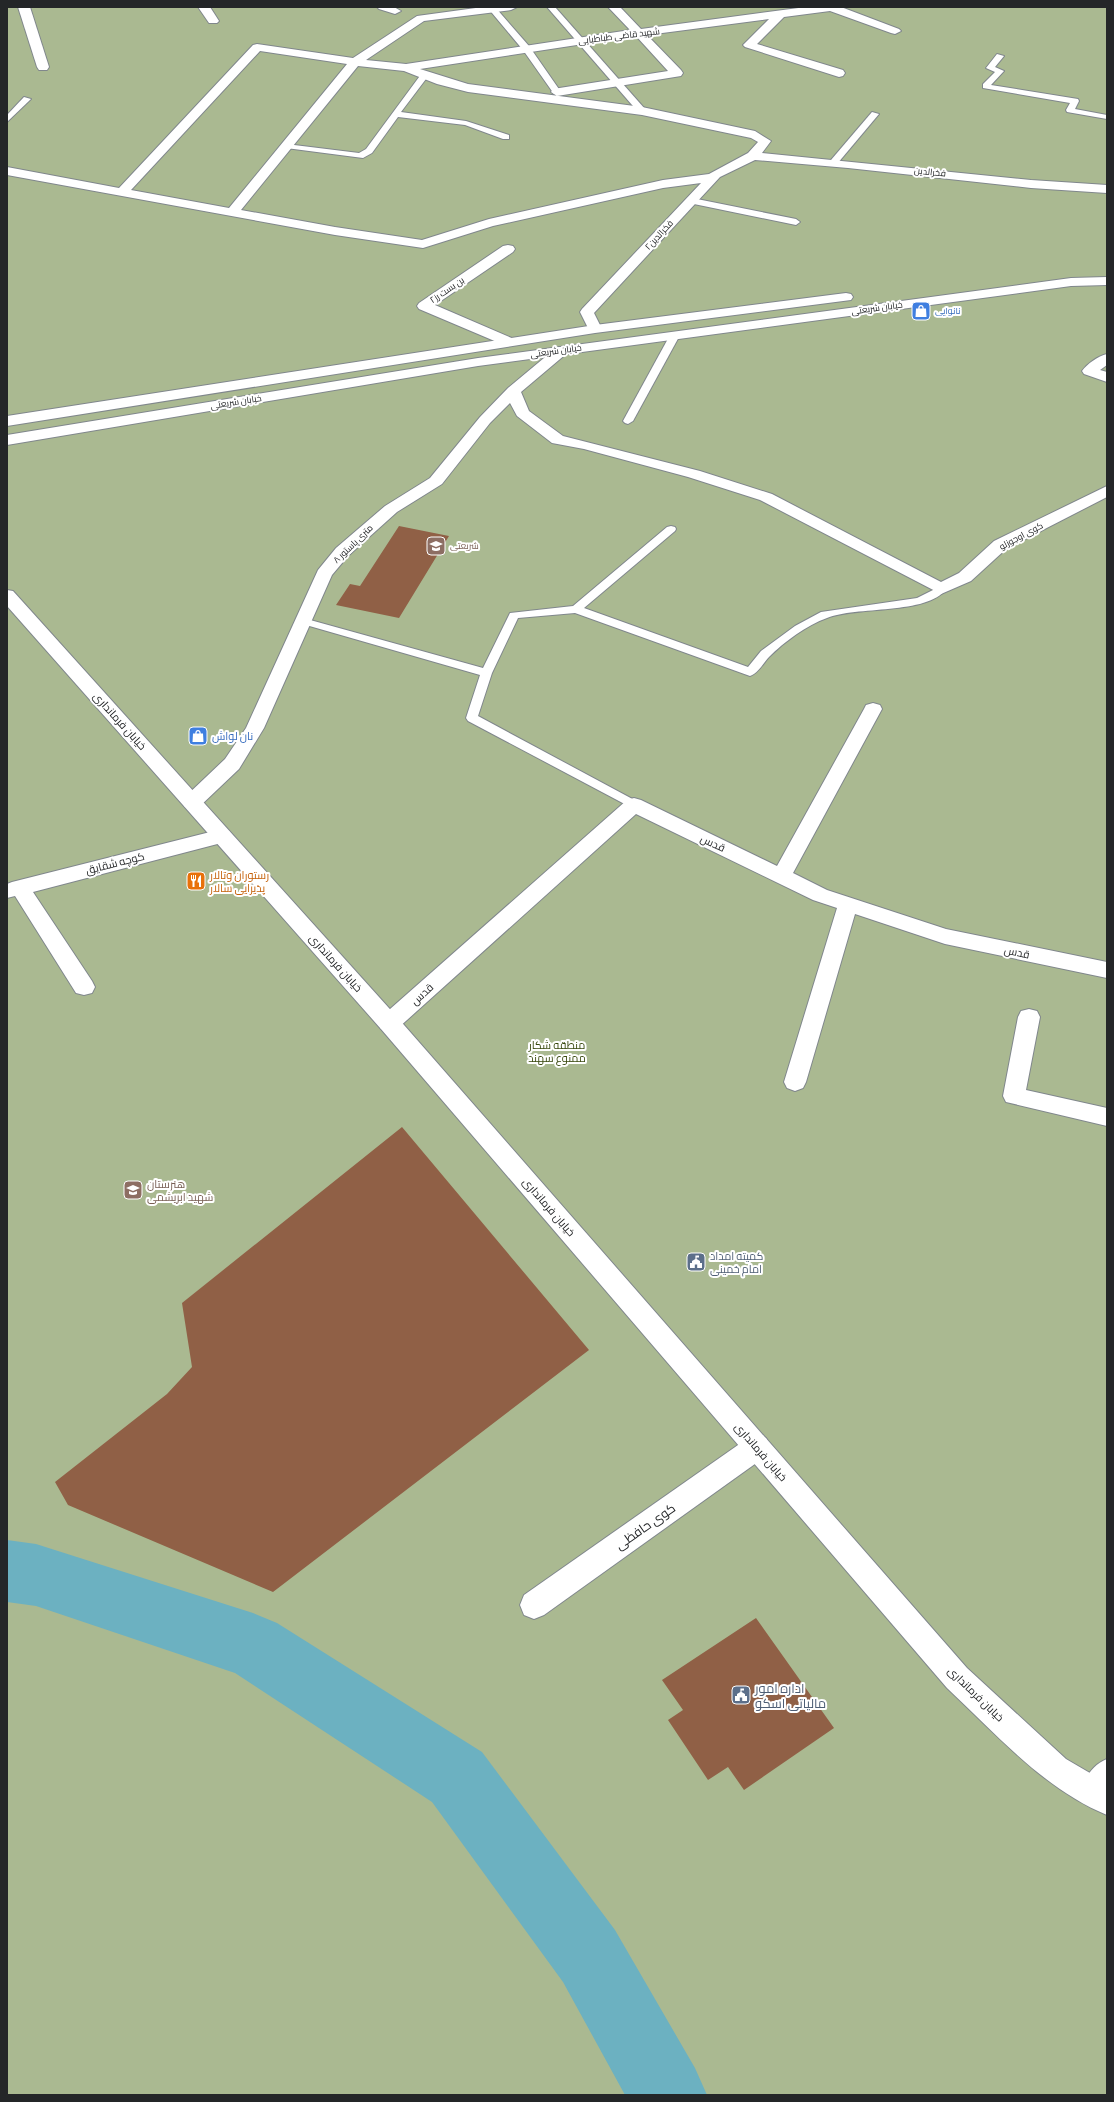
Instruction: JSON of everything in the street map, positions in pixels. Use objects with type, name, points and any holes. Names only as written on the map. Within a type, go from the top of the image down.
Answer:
[{"type":"street","points":[[24,7],[43,67]]},
{"type":"street","points":[[204,7],[213,21]]},
{"type":"street","points":[[382,7],[395,11]]},
{"type":"street","points":[[232,212],[355,62],[421,18],[492,8],[511,7]]},
{"type":"street","points":[[553,95],[618,82],[677,73],[614,7]]},
{"type":"street","points":[[832,7],[895,31]]},
{"type":"street","name":"شهید قاضی طباطبایی","points":[[406,68],[581,40],[832,7]]},
{"type":"street","points":[[780,14],[749,45],[840,73]]},
{"type":"street","points":[[121,193],[257,47],[406,68],[468,88],[553,95],[642,111],[755,135],[765,141],[753,156]]},
{"type":"street","name":"فخرالدین","points":[[753,156],[834,162],[1031,184],[1107,189]]},
{"type":"street","name":"فخرالدین۲","points":[[595,329],[587,312],[714,177],[736,163],[753,156]]},
{"type":"street","points":[[7,184],[13,172],[335,231],[422,244],[489,224],[663,184],[714,177]]},
{"type":"street","name":"بن بست رز۲","points":[[508,249],[424,306],[509,342]]},
{"type":"street","points":[[1055,270],[1086,267]]},
{"type":"street","name":"خیابان شریعتی","points":[[895,291],[1018,275]]},
{"type":"street","name":"خیابان شریعتی","points":[[7,440],[478,362],[1071,282],[1107,281]]},
{"type":"street","name":"خیابان شریعتی","points":[[7,421],[60,414],[595,329],[864,295]]},
{"type":"street","points":[[825,300],[834,314]]},
{"type":"street","name":"۸ متری پاستور","points":[[192,802],[232,764],[254,728],[324,574],[342,552],[390,509],[436,481],[485,420],[513,391],[561,351]]},
{"type":"street","points":[[1107,358],[1089,371],[1107,377]]},
{"type":"street","points":[[513,391],[522,413],[558,440],[584,445],[694,474],[766,497],[941,589]]},
{"type":"street","points":[[60,414],[63,431]]},
{"type":"street","name":"کوی اوجوزلو","points":[[941,589],[965,577],[1000,545],[1107,491]]},
{"type":"street","name":"خیابان فرمانداری","points":[[7,595],[389,1023],[957,1678],[1056,1769],[1103,1789]]},
{"type":"street","points":[[781,876],[872,709]]},
{"type":"street","name":"قدس","points":[[389,1023],[634,805],[820,895],[946,936],[1107,970]]},
{"type":"street","name":"کوچه شقایق","points":[[13,889],[222,836]]},
{"type":"street","points":[[13,889],[84,987]]},
{"type":"street","points":[[795,1082],[848,904]]},
{"type":"street","points":[[1029,1018],[1014,1096],[1107,1117]]},
{"type":"street","name":"کوی حافظی","points":[[534,1605],[757,1447]]},
{"type":"lane","points":[[551,7],[642,111]]},
{"type":"lane","points":[[492,8],[526,48],[553,95]]},
{"type":"lane","points":[[1000,56],[990,68],[1000,71],[986,86],[1075,101],[1070,110],[1107,117]]},
{"type":"lane","points":[[286,146],[360,156],[369,151],[425,75]]},
{"type":"lane","points":[[7,120],[28,99]]},
{"type":"lane","points":[[396,114],[466,123],[506,137]]},
{"type":"lane","points":[[834,162],[875,114]]},
{"type":"lane","points":[[692,201],[796,222]]},
{"type":"lane","points":[[628,421],[674,335]]},
{"type":"lane","points":[[576,609],[671,529]]},
{"type":"lane","points":[[634,805],[472,718],[486,673],[514,614],[576,609],[750,672],[765,654],[799,628],[825,614],[920,601],[941,589]]},
{"type":"lane","points":[[303,621],[486,673]]},
{"type":"green space","name":"منطقه شکار ممنوع سهند","points":[[7,7],[1107,7],[1107,2095],[7,2095]]},
{"type":"building","points":[[399,526],[449,536],[399,618],[336,605],[350,584],[360,586]]},
{"type":"building","points":[[402,1127],[589,1350],[273,1592],[68,1505],[55,1482],[167,1394],[192,1367],[182,1303]]},
{"type":"building","name":"اداره امور مالیاتی اسکو","points":[[756,1618],[834,1728],[744,1790],[728,1767],[708,1780],[668,1720],[683,1710],[662,1680]]},
{"type":"waterway","points":[[7,1571],[36,1575],[253,1646],[457,1777],[589,1956],[668,2095]]},
{"type":"place","name":"نانوایی","points":[[921,311]]},
{"type":"place","name":"شریعتی","points":[[436,546]]},
{"type":"place","name":"نان لواش","points":[[198,736]]},
{"type":"place","name":"رستوران وتالار پذیرایی سالار","points":[[196,881]]},
{"type":"place","name":"هنرستان شهید ابریشمی","points":[[133,1190]]},
{"type":"place","name":"کمیته امداد امام خمینی","points":[[696,1262]]},
{"type":"place","name":"اداره امور مالیاتی اسکو","points":[[741,1695]]}]
